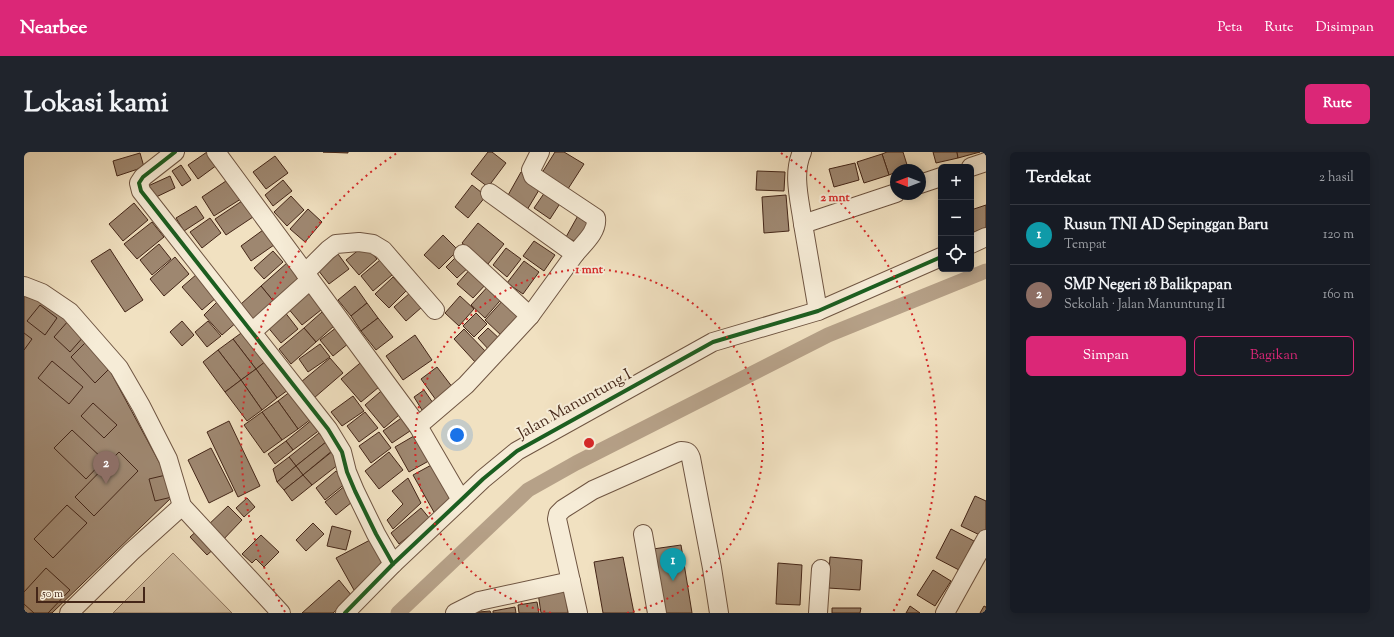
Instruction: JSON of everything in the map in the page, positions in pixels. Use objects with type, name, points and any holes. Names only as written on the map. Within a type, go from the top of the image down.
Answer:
[{"type":"street","points":[[216,152],[418,426],[461,500]]},
{"type":"street","points":[[418,426],[466,385],[530,316],[575,254],[595,230],[597,224],[596,218],[533,176],[531,170],[540,152]]},
{"type":"street","points":[[802,152],[798,162],[798,187],[818,311]]},
{"type":"street","points":[[168,154],[143,177],[139,183],[141,191],[328,429],[342,452],[347,472],[355,491],[376,534],[393,564]]},
{"type":"street","points":[[974,166],[986,162]]},
{"type":"street","points":[[926,182],[938,178]]},
{"type":"street","points":[[490,193],[575,254]]},
{"type":"street","points":[[803,224],[890,194]]},
{"type":"street","points":[[974,243],[986,237]]},
{"type":"street","points":[[252,332],[308,277],[328,250],[336,244],[359,242],[373,244],[383,250],[435,310]]},
{"type":"street","points":[[463,254],[530,316]]},
{"type":"street","name":"Jalan Manuntung I","points":[[345,613],[393,564],[461,500],[517,451],[713,342],[818,311],[938,258]]},
{"type":"street","points":[[24,286],[42,293],[70,312],[119,368],[141,406],[168,459],[182,506],[281,613]]},
{"type":"street","points":[[578,613],[557,519],[558,514],[563,509],[593,490],[681,451],[690,453],[719,613]]},
{"type":"street","points":[[69,613],[182,506]]},
{"type":"street","points":[[642,534],[657,613]]},
{"type":"street","points":[[945,613],[986,539]]},
{"type":"street","points":[[818,613],[821,570]]},
{"type":"street","points":[[455,613],[479,601],[571,581]]},
{"type":"shaded area","points":[[173,553],[232,613],[113,613]]},
{"type":"building","points":[[207,152],[217,165],[198,179],[188,165]]},
{"type":"building","points":[[323,152],[348,152],[348,153]]},
{"type":"building","points":[[488,152],[492,152],[506,163],[488,187],[471,174]]},
{"type":"building","points":[[555,152],[564,152],[584,164],[566,192],[540,176]]},
{"type":"building","points":[[887,152],[903,152],[907,164],[890,164],[889,175],[882,154]]},
{"type":"building","points":[[933,152],[957,152],[958,158],[936,163]]},
{"type":"building","points":[[957,152],[980,152],[958,158]]},
{"type":"building","points":[[140,153],[144,167],[117,176],[113,161]]},
{"type":"building","points":[[882,154],[889,175],[864,183],[857,162]]},
{"type":"building","points":[[275,156],[288,173],[266,189],[253,172]]},
{"type":"building","points":[[855,163],[859,180],[834,187],[829,169]]},
{"type":"building","points":[[181,165],[191,180],[182,186],[172,171]]},
{"type":"building","points":[[757,171],[785,172],[784,191],[756,190]]},
{"type":"building","points":[[521,172],[542,185],[527,210],[507,197]]},
{"type":"building","points":[[170,176],[175,188],[154,198],[148,186]]},
{"type":"building","points":[[232,177],[244,197],[214,216],[202,197]]},
{"type":"building","points":[[283,180],[292,191],[273,206],[265,195]]},
{"type":"building","points":[[472,185],[486,196],[468,218],[455,207]]},
{"type":"building","points":[[545,192],[561,202],[550,219],[534,208]]},
{"type":"building","points":[[786,195],[789,231],[764,233],[762,197]]},
{"type":"building","points":[[291,196],[304,210],[287,226],[274,212]]},
{"type":"building","points":[[245,199],[256,215],[226,235],[215,219]]},
{"type":"building","points":[[134,203],[148,220],[123,241],[109,224]]},
{"type":"building","points":[[986,205],[986,228],[974,232],[974,209]]},
{"type":"building","points":[[196,206],[204,218],[184,231],[176,218]]},
{"type":"building","points":[[308,209],[322,222],[305,242],[290,229]]},
{"type":"building","points":[[580,212],[594,219],[580,244],[566,237]]},
{"type":"building","points":[[210,218],[221,233],[202,248],[190,232]]},
{"type":"building","points":[[152,222],[164,237],[137,259],[124,244]]},
{"type":"building","points":[[478,223],[504,244],[488,264],[462,243]]},
{"type":"building","points":[[263,230],[274,245],[251,261],[241,246]]},
{"type":"building","points":[[443,235],[458,250],[439,269],[424,255]]},
{"type":"building","points":[[534,241],[555,255],[544,271],[523,256]]},
{"type":"building","points":[[159,244],[171,259],[152,275],[140,260]]},
{"type":"building","points":[[365,245],[377,259],[359,275],[346,260]]},
{"type":"building","points":[[506,248],[521,259],[507,277],[493,265]]},
{"type":"building","points":[[110,249],[143,300],[125,312],[91,261]]},
{"type":"building","points":[[273,251],[283,262],[264,279],[254,268]]},
{"type":"building","points":[[460,253],[471,265],[457,278],[446,267]]},
{"type":"building","points":[[338,254],[349,269],[329,284],[318,270]]},
{"type":"building","points":[[175,257],[189,274],[164,296],[150,279]]},
{"type":"building","points":[[380,260],[392,275],[373,291],[361,276]]},
{"type":"building","points":[[524,261],[539,272],[523,294],[507,283]]},
{"type":"building","points":[[288,262],[302,279],[275,303],[261,286]]},
{"type":"building","points":[[472,267],[488,282],[473,298],[457,284]]},
{"type":"building","points":[[197,274],[217,297],[202,310],[182,287]]},
{"type":"building","points":[[393,277],[406,291],[389,308],[375,294]]},
{"type":"building","points":[[491,283],[505,295],[485,318],[471,305]]},
{"type":"building","points":[[261,286],[275,303],[255,321],[241,304]]},
{"type":"building","points":[[355,286],[367,303],[351,316],[338,300]]},
{"type":"building","points":[[311,287],[326,306],[302,325],[287,307]]},
{"type":"building","points":[[410,293],[422,307],[406,321],[394,307]]},
{"type":"building","points":[[24,296],[42,302],[69,320],[109,369],[166,475],[172,497],[52,613],[24,612]]},
{"type":"building","points":[[460,296],[474,309],[459,326],[445,313]]},
{"type":"building","points":[[504,299],[522,316],[503,337],[485,320]]},
{"type":"building","points":[[219,300],[238,321],[222,335],[204,315]]},
{"type":"building","points":[[367,303],[378,318],[361,331],[351,316]]},
{"type":"building","points":[[40,305],[57,318],[45,335],[27,321]]},
{"type":"building","points":[[284,311],[298,329],[281,343],[266,325]]},
{"type":"building","points":[[322,312],[334,326],[316,342],[304,328]]},
{"type":"building","points":[[476,313],[487,324],[474,337],[463,326]]},
{"type":"building","points":[[378,318],[393,337],[376,350],[361,331]]},
{"type":"building","points":[[69,320],[85,335],[70,352],[54,337]]},
{"type":"building","points":[[182,321],[194,335],[182,346],[170,332]]},
{"type":"building","points":[[208,321],[221,336],[207,347],[195,332]]},
{"type":"building","points":[[341,324],[354,339],[333,356],[320,340]]},
{"type":"building","points":[[304,328],[316,342],[291,364],[279,349]]},
{"type":"building","points":[[488,328],[502,341],[491,352],[478,338]]},
{"type":"building","points":[[464,329],[487,353],[476,363],[454,339]]},
{"type":"building","points":[[244,331],[266,361],[256,369],[233,339]]},
{"type":"building","points":[[24,333],[32,339],[24,350]]},
{"type":"building","points":[[415,335],[432,360],[403,380],[386,356]]},
{"type":"building","points":[[233,339],[256,369],[241,380],[218,350]]},
{"type":"building","points":[[85,343],[109,369],[95,383],[71,357]]},
{"type":"building","points":[[320,344],[330,357],[308,372],[299,359]]},
{"type":"building","points":[[218,350],[241,380],[225,392],[203,362]]},
{"type":"building","points":[[330,358],[343,373],[314,398],[301,382]]},
{"type":"building","points":[[365,359],[385,382],[361,402],[341,379]]},
{"type":"building","points":[[52,361],[83,387],[69,404],[38,378]]},
{"type":"building","points":[[266,361],[288,390],[277,398],[256,369]]},
{"type":"building","points":[[437,367],[453,388],[436,400],[421,379]]},
{"type":"building","points":[[256,369],[277,398],[262,410],[241,380]]},
{"type":"building","points":[[241,380],[262,410],[247,421],[225,392]]},
{"type":"building","points":[[387,386],[406,409],[384,428],[365,405]]},
{"type":"building","points":[[424,390],[433,403],[422,410],[414,397]]},
{"type":"building","points":[[291,391],[311,419],[298,429],[278,401]]},
{"type":"building","points":[[353,396],[364,411],[342,426],[331,412]]},
{"type":"building","points":[[278,401],[298,429],[282,440],[262,412]]},
{"type":"building","points":[[93,403],[117,425],[104,438],[81,416]]},
{"type":"building","points":[[262,412],[282,440],[264,453],[244,425]]},
{"type":"building","points":[[365,412],[378,428],[359,442],[347,426]]},
{"type":"building","points":[[407,414],[416,427],[392,443],[383,431]]},
{"type":"building","points":[[313,419],[321,429],[293,450],[286,441]]},
{"type":"building","points":[[229,421],[260,486],[238,497],[207,432]]},
{"type":"building","points":[[72,430],[104,460],[86,479],[54,448]]},
{"type":"building","points":[[379,432],[391,448],[371,463],[359,446]]},
{"type":"building","points":[[319,433],[326,442],[296,466],[289,457]]},
{"type":"building","points":[[419,433],[434,458],[409,472],[395,447]]},
{"type":"building","points":[[286,441],[293,450],[275,464],[268,454]]},
{"type":"building","points":[[326,442],[333,450],[303,475],[296,466]]},
{"type":"building","points":[[211,448],[233,491],[209,503],[188,460]]},
{"type":"building","points":[[334,450],[343,461],[312,485],[303,475]]},
{"type":"building","points":[[119,452],[138,471],[94,516],[75,497]]},
{"type":"building","points":[[389,452],[403,470],[379,489],[365,471]]},
{"type":"building","points":[[289,457],[296,466],[277,482],[273,469]]},
{"type":"building","points":[[435,463],[456,502],[435,514],[413,475]]},
{"type":"building","points":[[296,466],[303,475],[284,490],[277,482]]},
{"type":"building","points":[[336,471],[346,483],[325,500],[316,488]]},
{"type":"building","points":[[166,475],[172,497],[155,501],[149,479]]},
{"type":"building","points":[[303,475],[312,485],[292,501],[284,490]]},
{"type":"building","points":[[408,478],[421,503],[393,529],[387,520],[403,504],[392,491]]},
{"type":"building","points":[[346,485],[357,498],[336,515],[325,502]]},
{"type":"building","points":[[975,496],[986,501],[986,538],[961,526]]},
{"type":"building","points":[[247,498],[255,507],[244,517],[236,508]]},
{"type":"building","points":[[67,505],[87,523],[53,558],[34,539]]},
{"type":"building","points":[[228,506],[242,520],[220,543],[205,528]]},
{"type":"building","points":[[421,508],[430,519],[399,544],[391,533]]},
{"type":"building","points":[[313,523],[324,534],[306,551],[296,540]]},
{"type":"building","points":[[332,526],[351,531],[346,550],[327,546]]},
{"type":"building","points":[[200,528],[217,546],[207,555],[190,537]]},
{"type":"building","points":[[951,529],[974,541],[959,570],[936,558]]},
{"type":"building","points":[[261,535],[279,552],[264,567],[256,559],[252,563],[242,554]]},
{"type":"building","points":[[370,540],[384,562],[354,590],[336,558]]},
{"type":"building","points":[[681,545],[692,613],[664,613],[653,549]]},
{"type":"building","points":[[623,557],[634,613],[603,613],[594,562]]},
{"type":"building","points":[[830,557],[862,560],[860,590],[828,588]]},
{"type":"building","points":[[778,563],[802,565],[800,605],[776,604]]},
{"type":"building","points":[[46,568],[70,590],[48,613],[34,613],[24,604],[24,592]]},
{"type":"building","points":[[933,570],[951,581],[935,606],[917,595]]},
{"type":"building","points":[[339,580],[352,596],[333,613],[302,613]]},
{"type":"building","points":[[565,589],[568,613],[541,613],[538,593]]},
{"type":"building","points":[[537,602],[539,613],[519,613],[518,605]]},
{"type":"building","points":[[910,606],[920,613],[906,613]]},
{"type":"building","points":[[984,606],[986,607],[986,613],[980,613]]},
{"type":"building","points":[[515,607],[516,613],[493,613],[493,611]]},
{"type":"building","points":[[832,608],[861,608],[860,613],[832,613]]},
{"type":"building","points":[[490,611],[491,613],[468,613]]},
{"type":"waterway","points":[[398,613],[528,490],[576,463],[828,335],[986,271]]},
{"type":"cycle path","points":[[175,152],[143,177],[139,183],[141,191],[328,429],[342,452],[347,472],[355,491],[376,534],[393,564]]},
{"type":"cycle path","points":[[345,613],[393,564],[483,479],[517,451],[713,342],[818,311],[938,258]]},
{"type":"place","name":"SMP Negeri 18 Balikpapan","points":[[106,484]]},
{"type":"place","name":"Rusun TNI AD Sepinggan Baru","points":[[673,581]]}]
